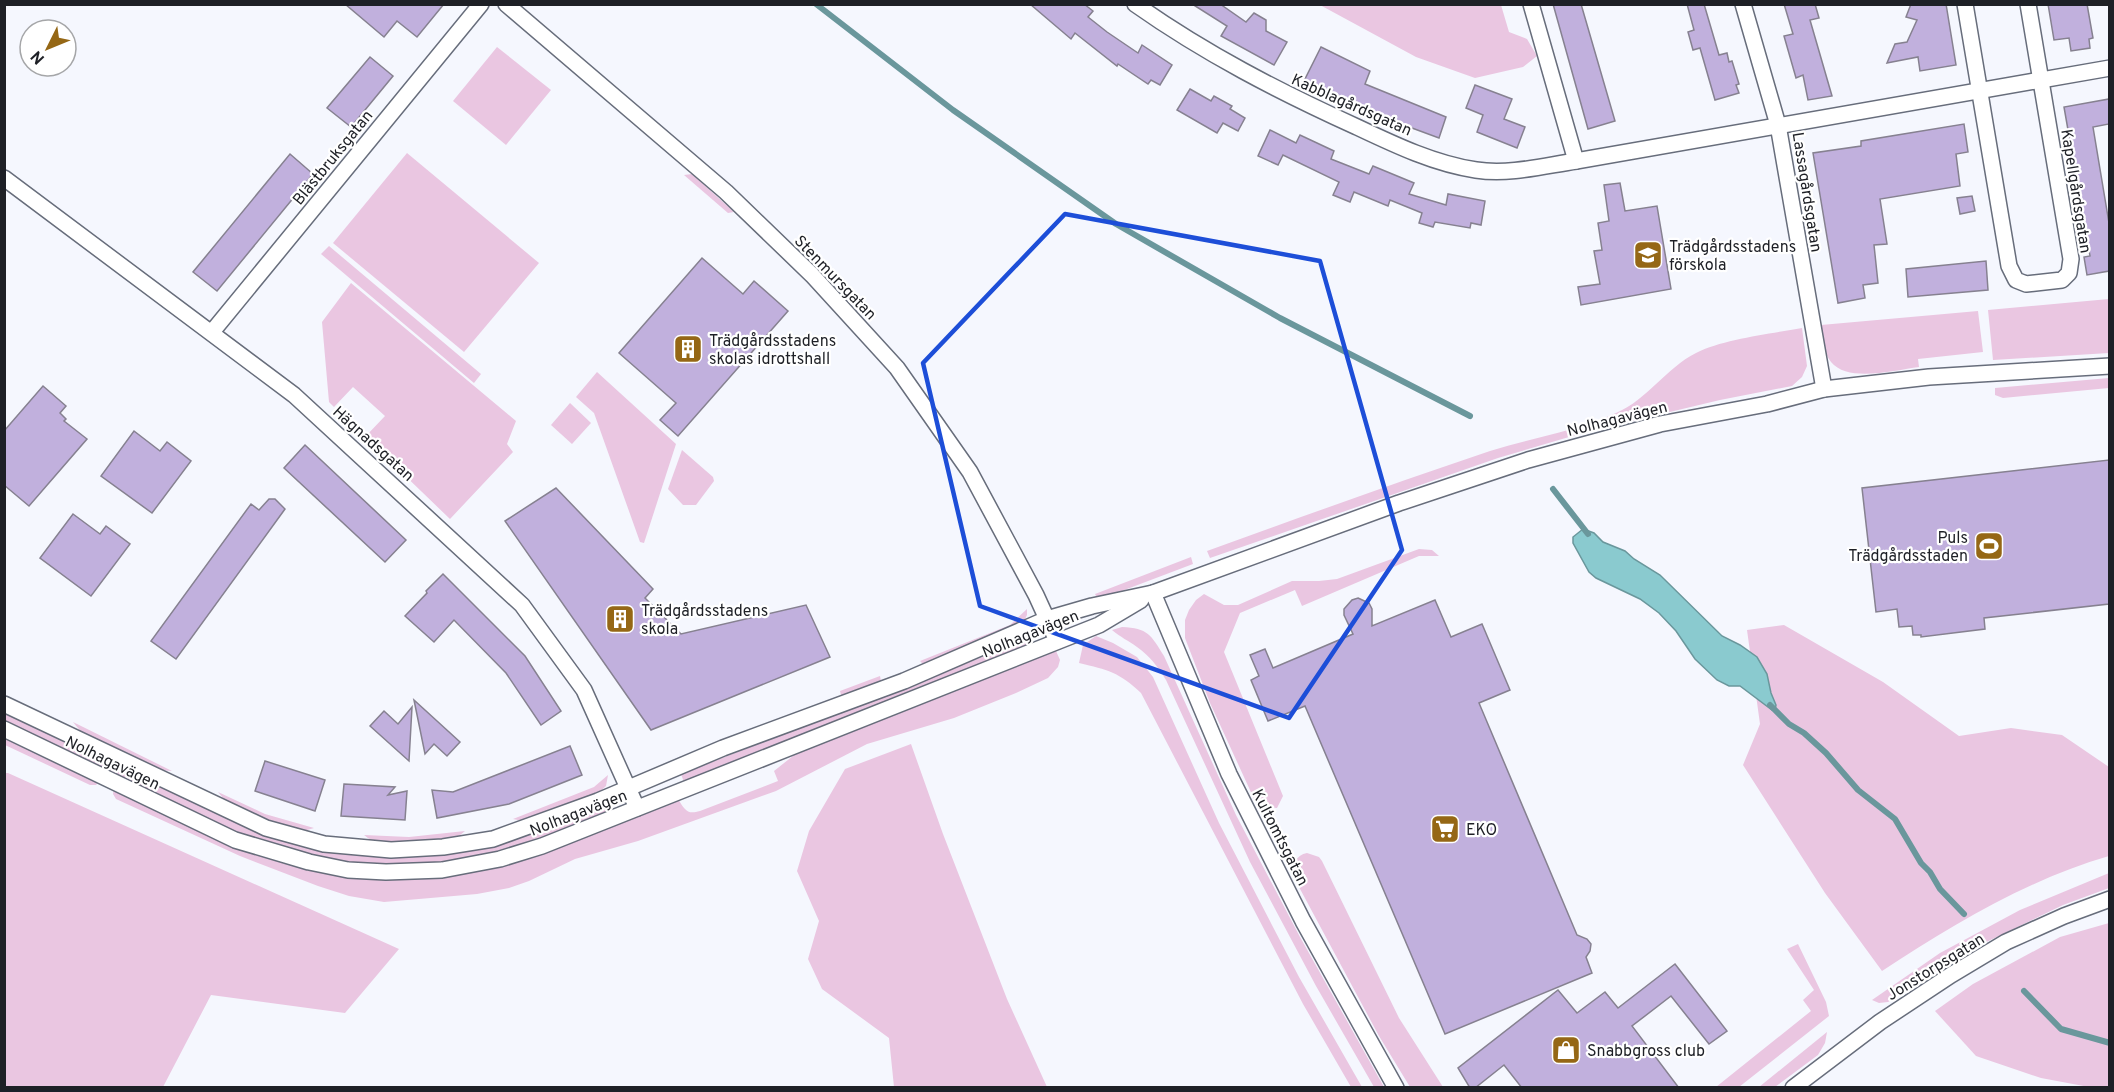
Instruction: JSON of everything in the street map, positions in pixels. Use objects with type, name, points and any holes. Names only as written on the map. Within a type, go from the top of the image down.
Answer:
[{"type":"street","name":"Blästbruksgatan","points":[[212,332],[481,4]]},
{"type":"street","name":"Stenmursgatan","points":[[506,4],[726,192],[812,275],[897,368],[970,472],[1057,641]]},
{"type":"street","name":"Kabblagårdsgatan","points":[[1135,4],[1204,50],[1289,96],[1397,145],[1448,165],[1478,171],[1510,171],[1576,161],[1778,125]]},
{"type":"street","points":[[1531,4],[1576,161]]},
{"type":"street","name":"Lassagårdsgatan","points":[[1743,4],[1778,125],[1824,389]]},
{"type":"street","name":"Kapellgårdsgatan","points":[[1965,4],[2009,266],[2016,280],[2026,284],[2062,280],[2069,273],[2071,259],[2028,4]]},
{"type":"street","points":[[1778,125],[2109,68]]},
{"type":"street","name":"Hägnadsgatan","points":[[4,178],[294,395],[522,605],[584,690],[637,808]]},
{"type":"street","name":"Nolhagavägen","points":[[4,704],[266,828],[324,844],[391,850],[443,847],[493,839],[598,801],[723,748],[904,681],[1047,619],[1092,606],[1153,593],[1399,503],[1528,460],[1650,427],[1767,404],[1824,389],[1929,377],[2109,366]]},
{"type":"street","name":"Nolhagavägen","points":[[4,729],[235,840],[309,862],[348,870],[386,872],[442,870],[500,859],[542,846],[1099,625],[1153,593]]},
{"type":"street","name":"Kultomtsgatan","points":[[1153,593],[1229,774],[1303,921],[1396,1088]]},
{"type":"street","name":"Jonstorpsgatan","points":[[1793,1088],[1880,1022],[2006,942],[2109,899]]},
{"type":"highlighted area","points":[[1065,214],[1320,261],[1402,550],[1289,718],[980,606],[923,363]]},
{"type":"shaded area","points":[[1320,5],[1501,5],[1509,32],[1527,39],[1537,56],[1523,67],[1475,78],[1416,57]]},
{"type":"shaded area","points":[[497,47],[551,90],[506,145],[453,101]]},
{"type":"shaded area","points":[[407,153],[539,263],[464,352],[333,243]]},
{"type":"shaded area","points":[[692,174],[734,212],[728,213],[684,175]]},
{"type":"shaded area","points":[[329,246],[481,374],[474,383],[321,254]]},
{"type":"shaded area","points":[[351,283],[516,421],[507,444],[513,452],[450,519],[365,437],[385,416],[353,387],[334,407],[329,402],[322,322]]},
{"type":"shaded area","points":[[2109,299],[2109,353],[1993,360],[1988,310]]},
{"type":"shaded area","points":[[1978,311],[1983,352],[1918,359],[1919,367],[1860,374],[1839,368],[1828,358],[1825,349],[1821,325]]},
{"type":"shaded area","points":[[1802,328],[1807,366],[1802,377],[1792,386],[1720,400],[1586,432],[1498,458],[1210,558],[1207,551],[1490,451],[1570,430],[1601,419],[1627,407],[1685,359],[1707,348]]},
{"type":"shaded area","points":[[597,372],[676,444],[644,543],[640,542],[594,413],[576,397]]},
{"type":"shaded area","points":[[2109,378],[2109,388],[2003,398],[1995,395],[1995,388]]},
{"type":"shaded area","points":[[570,403],[591,423],[572,444],[551,425]]},
{"type":"shaded area","points":[[682,450],[713,477],[714,481],[696,505],[683,505],[668,489]]},
{"type":"shaded area","points":[[1419,549],[1432,550],[1439,556],[1419,556],[1302,606],[1295,590],[1240,613],[1224,652],[1283,796],[1277,808],[1263,807],[1255,801],[1210,703],[1185,638],[1185,620],[1189,610],[1204,594],[1224,605],[1238,605],[1292,581],[1337,579]]},
{"type":"shaded area","points":[[1191,557],[1193,564],[1098,600],[1095,594]]},
{"type":"shaded area","points":[[1027,609],[1023,623],[933,663],[923,664],[920,661],[1010,625]]},
{"type":"shaded area","points":[[1784,625],[1883,682],[1959,736],[2011,728],[2062,735],[2109,767],[2109,856],[2020,890],[1963,920],[1882,971],[1825,893],[1743,765],[1760,724],[1747,630]]},
{"type":"shaded area","points":[[1122,627],[1138,629],[1148,634],[1164,656],[1236,815],[1300,937],[1384,1087],[1374,1087],[1316,986],[1250,862],[1166,680],[1146,654],[1112,630]]},
{"type":"shaded area","points":[[1096,636],[1137,657],[1153,677],[1219,823],[1299,977],[1362,1087],[1351,1087],[1303,1004],[1141,693],[1126,680],[1113,673],[1079,663],[1083,645]]},
{"type":"shaded area","points":[[1029,639],[1031,643],[1024,651],[685,785],[681,774]]},
{"type":"shaded area","points":[[1056,651],[1060,660],[1058,667],[1048,678],[1016,693],[954,718],[867,744],[776,791],[638,841],[575,859],[509,888],[477,894],[384,902],[349,896],[240,856],[116,799],[113,794],[114,788],[232,845],[282,863],[325,873],[374,879],[466,874],[503,865],[678,799],[687,811],[700,811],[778,781],[774,771],[798,752]]},
{"type":"shaded area","points":[[880,676],[881,681],[877,685],[842,699],[840,691]]},
{"type":"shaded area","points":[[4,711],[243,826],[323,851],[392,858],[435,855],[612,802],[614,805],[607,813],[509,852],[432,865],[346,864],[309,857],[237,834],[5,722]]},
{"type":"shaded area","points":[[73,722],[172,771],[158,770],[83,734]]},
{"type":"shaded area","points":[[4,735],[99,781],[96,785],[90,785],[5,745]]},
{"type":"shaded area","points":[[911,744],[1007,999],[1047,1087],[894,1087],[889,1038],[822,989],[808,959],[819,921],[797,871],[809,831],[845,769]]},
{"type":"shaded area","points":[[5,773],[399,949],[345,1013],[211,995],[163,1087],[5,1087]]},
{"type":"shaded area","points":[[608,775],[606,786],[596,795],[528,822],[513,819],[594,787]]},
{"type":"shaded area","points":[[218,792],[265,814],[314,828],[300,832],[264,821],[229,805]]},
{"type":"shaded area","points":[[465,831],[454,840],[376,844],[364,835],[409,837]]},
{"type":"shaded area","points":[[1307,853],[1319,857],[1322,861],[1399,1018],[1443,1087],[1410,1087],[1379,1036],[1292,874],[1296,860]]},
{"type":"shaded area","points":[[2109,873],[2109,888],[2063,905],[1976,947],[1888,1002],[1879,1003],[1872,1000],[1940,953],[2020,910]]},
{"type":"shaded area","points":[[2109,923],[2109,1087],[2089,1087],[2041,1078],[1976,1056],[1935,1011],[1973,984],[2060,937]]},
{"type":"shaded area","points":[[1798,944],[1826,1002],[1829,1016],[1739,1087],[1716,1087],[1811,1011],[1803,1000],[1814,990],[1787,949]]},
{"type":"shaded area","points":[[1827,1032],[1825,1043],[1818,1055],[1775,1087],[1759,1087]]},
{"type":"water","points":[[1583,529],[1594,533],[1603,542],[1625,551],[1660,575],[1722,636],[1757,657],[1767,674],[1776,705],[1775,710],[1740,686],[1729,686],[1717,680],[1695,659],[1676,631],[1659,613],[1640,599],[1596,578],[1589,572],[1573,543],[1573,537]]},
{"type":"building","points":[[345,4],[444,4],[417,37],[397,21],[384,37]]},
{"type":"building","points":[[1030,4],[1084,4],[1093,11],[1088,17],[1107,32],[1138,53],[1142,45],[1172,65],[1160,85],[1151,80],[1148,84],[1118,64],[1117,66],[1075,33],[1071,39]]},
{"type":"building","points":[[1192,4],[1220,4],[1246,22],[1254,13],[1266,20],[1266,31],[1287,42],[1274,65],[1221,36],[1227,26]]},
{"type":"building","points":[[1553,4],[1581,4],[1615,121],[1588,129]]},
{"type":"building","points":[[1687,4],[1704,4],[1719,55],[1727,53],[1729,62],[1732,61],[1739,84],[1736,85],[1739,93],[1715,100],[1700,48],[1693,50],[1688,32],[1694,30]]},
{"type":"building","points":[[1784,4],[1815,4],[1819,18],[1810,20],[1832,96],[1808,100],[1803,75],[1796,78],[1784,36],[1793,34]]},
{"type":"building","points":[[1911,4],[1946,4],[1956,65],[1920,71],[1918,57],[1887,63],[1895,44],[1907,42],[1917,20],[1906,17]]},
{"type":"building","points":[[2048,4],[2087,4],[2093,38],[2089,39],[2090,48],[2071,51],[2069,38],[2054,40]]},
{"type":"building","points":[[1321,47],[1370,71],[1365,84],[1446,117],[1439,138],[1393,121],[1304,81]]},
{"type":"building","points":[[370,57],[393,76],[351,127],[327,108]]},
{"type":"building","points":[[1475,85],[1512,99],[1504,119],[1525,127],[1517,148],[1477,132],[1483,115],[1466,108]]},
{"type":"building","points":[[1190,89],[1211,101],[1214,96],[1232,106],[1230,109],[1245,118],[1238,131],[1223,123],[1217,133],[1177,110]]},
{"type":"building","points":[[2109,99],[2109,124],[2093,127],[2109,223],[2109,271],[2087,275],[2084,257],[2090,256],[2064,107]]},
{"type":"building","points":[[1964,124],[1968,152],[1956,154],[1960,186],[1880,199],[1887,244],[1874,245],[1878,283],[1863,285],[1865,298],[1838,303],[1813,153],[1861,146],[1861,141]]},
{"type":"building","points":[[1270,130],[1296,143],[1300,135],[1334,151],[1331,159],[1369,174],[1373,166],[1414,183],[1409,194],[1446,205],[1448,194],[1485,201],[1481,225],[1471,223],[1470,228],[1435,222],[1433,227],[1419,223],[1422,213],[1390,200],[1388,206],[1354,192],[1350,202],[1333,195],[1339,182],[1283,155],[1278,165],[1258,156]]},
{"type":"building","points":[[290,154],[313,174],[217,291],[193,272]]},
{"type":"building","points":[[1620,183],[1625,211],[1657,206],[1671,289],[1581,305],[1578,287],[1600,284],[1594,251],[1602,250],[1598,223],[1609,221],[1604,185]]},
{"type":"building","points":[[1972,196],[1975,211],[1960,214],[1957,198]]},
{"type":"building","name":"Trädgårdsstadens skolas idrottshall","points":[[702,258],[743,294],[754,281],[788,311],[678,436],[660,420],[676,403],[619,353]]},
{"type":"building","points":[[1986,261],[1988,290],[1908,297],[1906,269]]},
{"type":"building","points":[[43,386],[66,406],[60,413],[66,419],[64,421],[87,439],[29,506],[4,485],[4,431]]},
{"type":"building","points":[[134,431],[160,451],[167,442],[191,461],[152,513],[101,476]]},
{"type":"building","points":[[305,445],[406,540],[385,562],[284,468]]},
{"type":"building","name":"Puls Trädgårdsstaden","points":[[2109,460],[2109,604],[1984,618],[1985,629],[1921,637],[1921,635],[1913,635],[1912,626],[1899,627],[1897,609],[1876,612],[1862,488]]},
{"type":"building","name":"Trädgårdsstadens skola","points":[[556,488],[653,589],[645,598],[681,634],[806,605],[830,657],[651,730],[505,521]]},
{"type":"building","points":[[269,499],[275,499],[285,509],[176,659],[151,641],[251,504],[259,510]]},
{"type":"building","points":[[73,514],[100,534],[106,526],[130,544],[91,596],[40,558]]},
{"type":"building","points":[[443,574],[525,656],[561,711],[541,725],[506,673],[454,620],[434,642],[405,616]]},
{"type":"building","name":"EKO","points":[[1358,598],[1369,603],[1372,609],[1372,626],[1435,600],[1451,637],[1482,624],[1510,690],[1479,703],[1577,935],[1587,939],[1591,944],[1586,957],[1592,973],[1445,1034],[1305,706],[1268,721],[1251,680],[1259,676],[1250,655],[1265,649],[1273,668],[1353,634],[1344,615],[1344,609],[1352,600]]},
{"type":"building","points":[[414,700],[460,742],[447,756],[434,744],[425,754]]},
{"type":"building","points":[[412,707],[409,761],[370,726],[384,711],[398,724]]},
{"type":"building","points":[[570,746],[582,775],[509,804],[437,818],[432,790],[453,792]]},
{"type":"building","points":[[265,761],[325,780],[315,811],[255,791]]},
{"type":"building","points":[[344,784],[395,787],[388,795],[407,791],[405,820],[341,816]]},
{"type":"building","name":"Snabbgross club","points":[[1675,964],[1727,1031],[1709,1044],[1671,996],[1632,1026],[1679,1088],[1522,1088],[1504,1065],[1475,1088],[1470,1088],[1458,1068],[1558,990],[1577,1013],[1605,992],[1618,1008]]},
{"type":"waterway","points":[[816,4],[953,110],[1116,224],[1280,318],[1470,416]]},
{"type":"waterway","points":[[1553,489],[1588,534]]},
{"type":"waterway","points":[[1770,705],[1789,724],[1804,733],[1826,753],[1858,790],[1895,819],[1921,863],[1930,872],[1940,889],[1964,914]]},
{"type":"waterway","points":[[2024,991],[2061,1029],[2110,1043]]},
{"type":"place","name":"Trädgårdsstadens förskola","points":[[1648,255]]},
{"type":"place","name":"Trädgårdsstadens skolas idrottshall","points":[[688,349]]},
{"type":"place","name":"Puls Trädgårdsstaden","points":[[1989,546]]},
{"type":"place","name":"Trädgårdsstadens skola","points":[[620,619]]},
{"type":"place","name":"EKO","points":[[1445,829]]},
{"type":"place","name":"Snabbgross club","points":[[1566,1050]]}]
